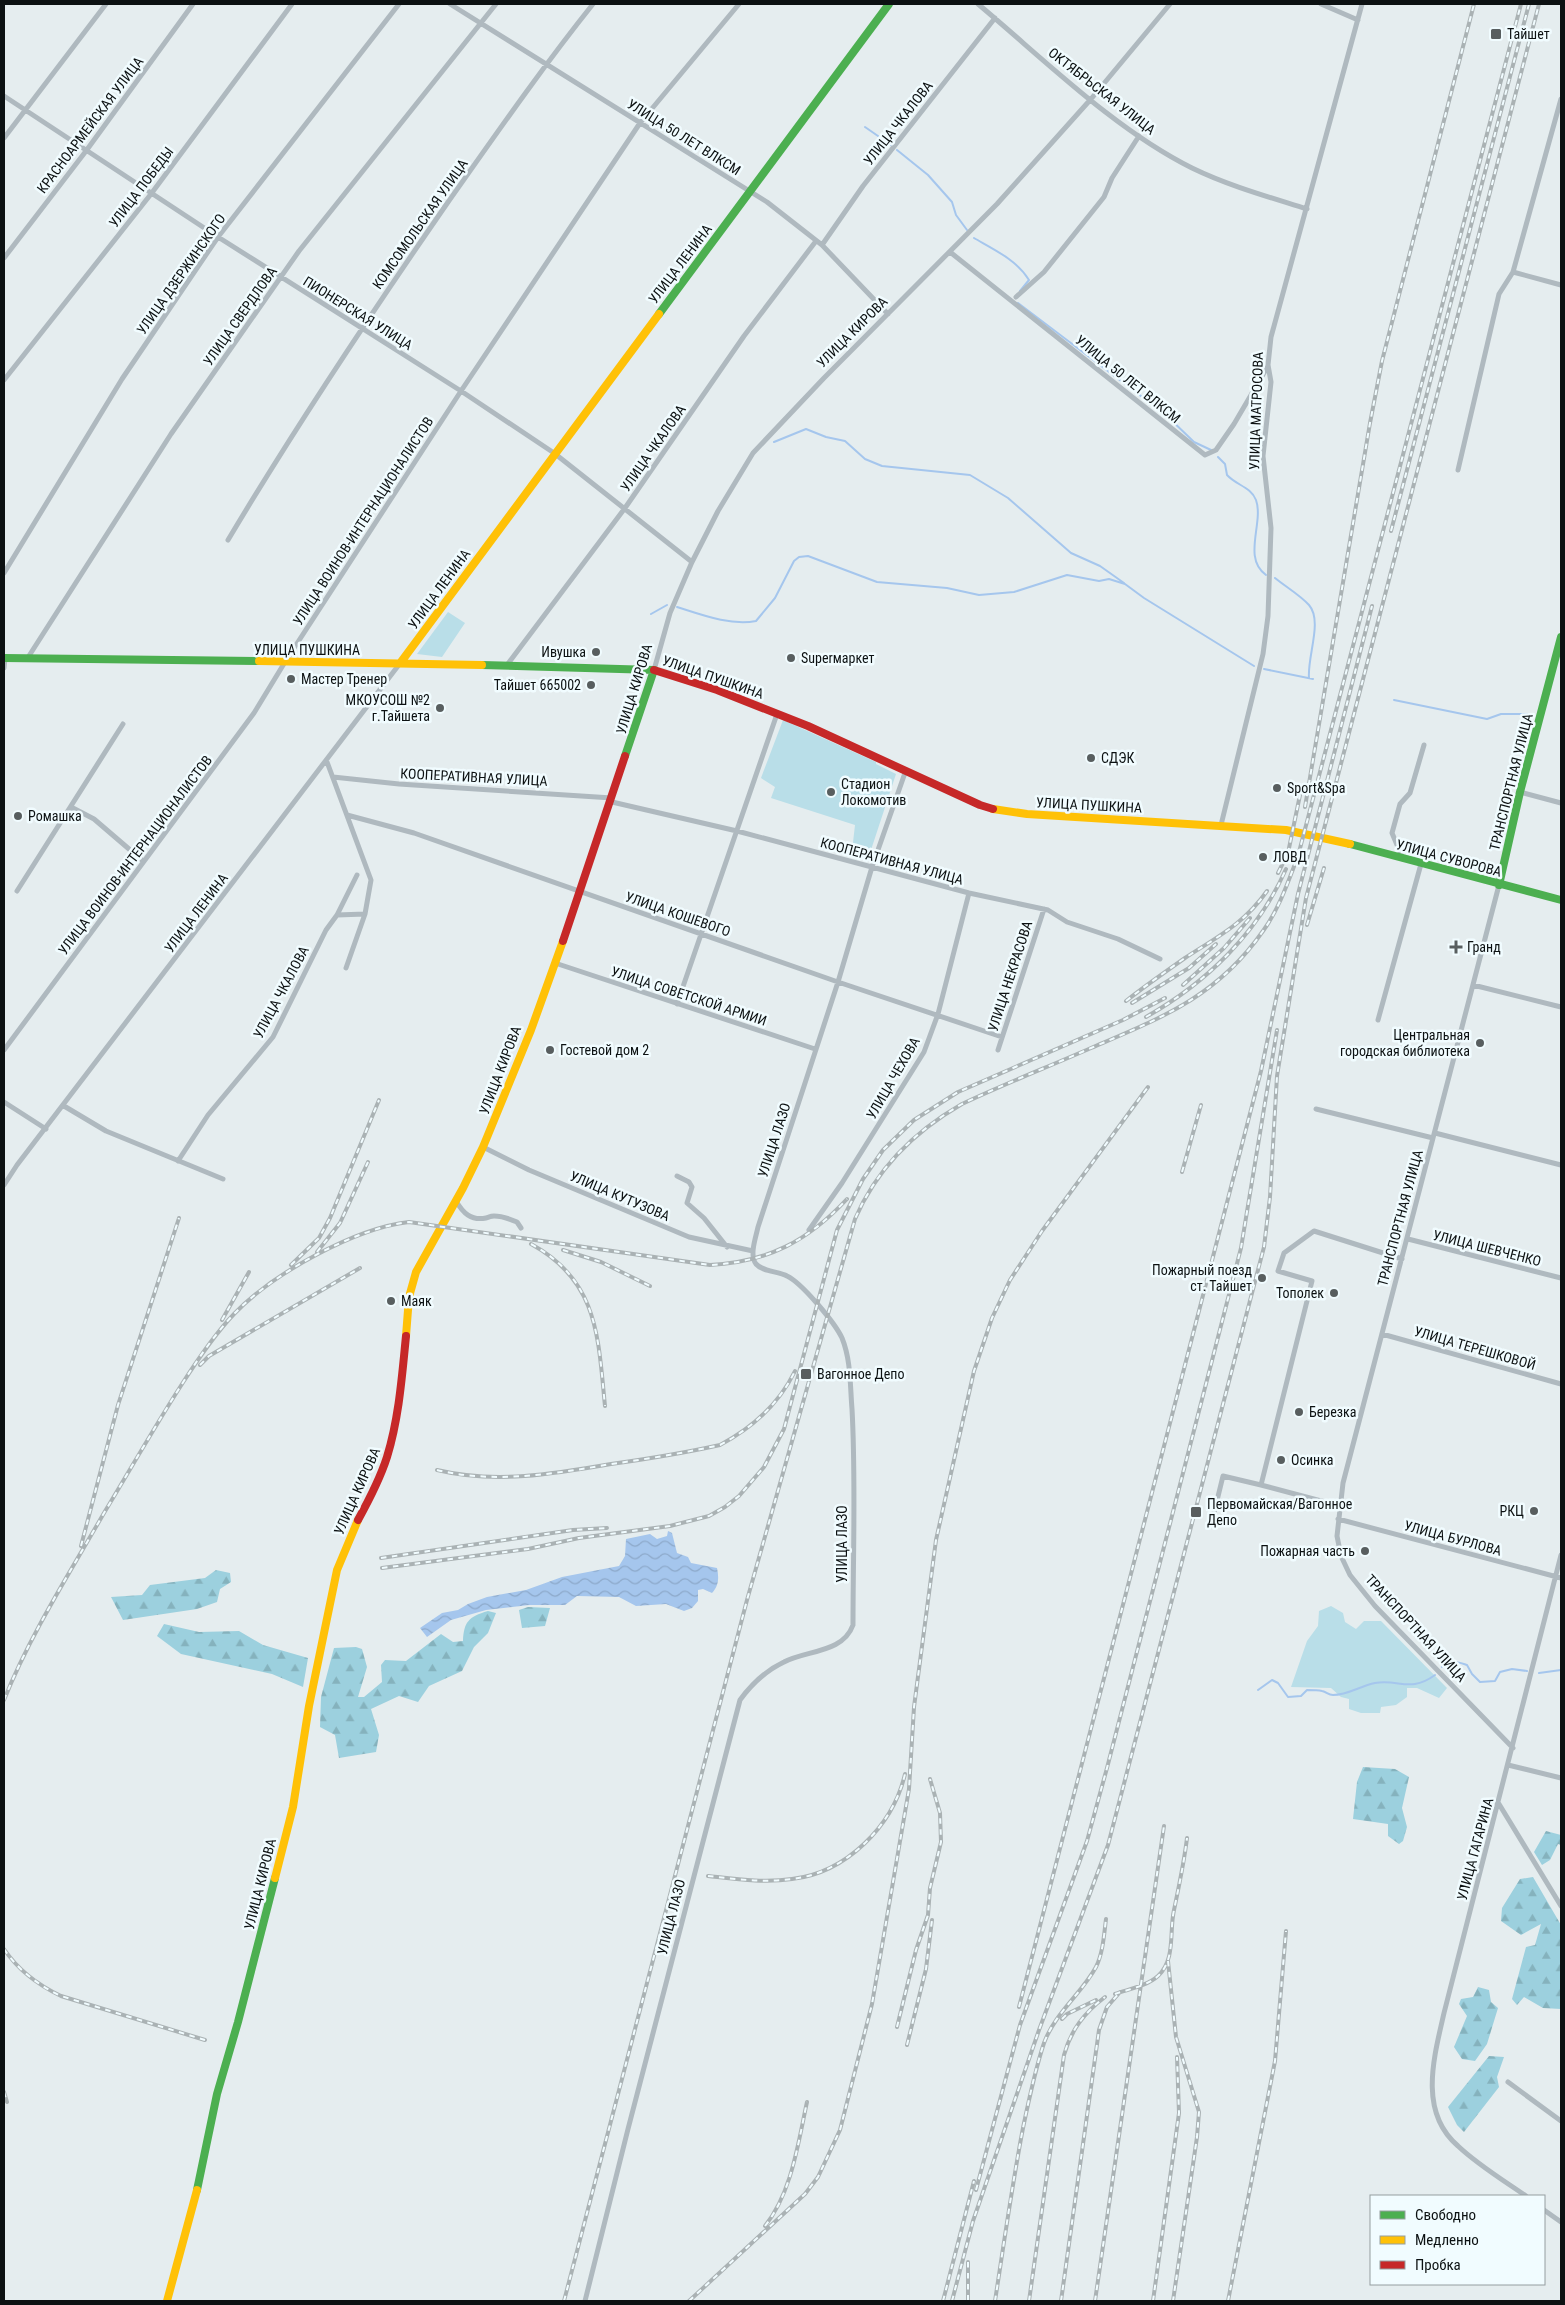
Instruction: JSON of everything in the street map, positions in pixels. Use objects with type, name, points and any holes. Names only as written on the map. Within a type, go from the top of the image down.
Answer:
[{"type":"main road","name":"УЛИЦА ЛЕНИНА","points":[[401,662],[889,4]]},
{"type":"main road","name":"ТРАНСПОРТНАЯ УЛИЦА","points":[[1499,885],[1520,792],[1561,636]]},
{"type":"main road","name":"УЛИЦА ПУШКИНА","points":[[4,658],[401,662],[654,670],[709,687],[778,714],[906,770],[980,805],[1002,811],[1286,830],[1330,839]]},
{"type":"main road","name":"УЛИЦА КИРОВА","points":[[167,2301],[196,2197],[217,2094],[238,2022],[293,1807],[309,1706],[337,1570],[342,1555],[379,1478],[391,1442],[400,1388],[408,1301],[413,1281],[420,1264],[456,1201],[483,1147],[555,964],[581,892],[654,670]]},
{"type":"main road","name":"УЛИЦА СУВОРОВА","points":[[1330,839],[1561,900]]},
{"type":"street","points":[[4,138],[106,4]]},
{"type":"street","name":"КРАСНОАРМЕЙСКАЯ УЛИЦА","points":[[4,258],[86,151],[193,4]]},
{"type":"street","name":"УЛИЦА ПОБЕДЫ","points":[[4,380],[151,194],[292,4]]},
{"type":"street","name":"УЛИЦА ДЗЕРЖИНСКОГО","points":[[4,573],[122,379],[218,237],[399,4]]},
{"type":"street","name":"УЛИЦА 50 ЛЕТ ВЛКСМ","points":[[450,4],[482,22],[545,64],[750,190],[822,245],[888,314]]},
{"type":"street","name":"УЛИЦА СВЕРДЛОВА","points":[[27,659],[171,434],[299,251],[496,4]]},
{"type":"street","name":"КОМСОМОЛЬСКАЯ УЛИЦА","points":[[228,540],[286,443],[361,328],[545,64],[593,4]]},
{"type":"street","name":"УЛИЦА ВОИНОВ-ИНТЕРНАЦИОНАЛИСТОВ","points":[[4,1050],[254,713],[285,662],[461,391],[640,123],[739,4]]},
{"type":"street","name":"ОКТЯБРЬСКАЯ УЛИЦА","points":[[978,4],[1091,99],[1139,136],[1192,168],[1236,186],[1307,209]]},
{"type":"street","name":"УЛИЦА КИРОВА","points":[[654,670],[670,613],[692,562],[718,511],[753,453],[997,204],[1091,99],[1170,4]]},
{"type":"street","points":[[1321,4],[1358,20]]},
{"type":"street","name":"УЛИЦА МАТРОСОВА","points":[[1221,825],[1263,654],[1268,616],[1271,528],[1263,456],[1271,382],[1268,365],[1271,337],[1362,4]]},
{"type":"street","name":"УЛИЦА ЧКАЛОВА","points":[[822,245],[863,186],[995,18]]},
{"type":"street","name":"ПИОНЕРСКАЯ УЛИЦА","points":[[4,96],[280,278],[461,391],[554,454],[692,562]]},
{"type":"street","points":[[1458,470],[1499,294],[1513,272],[1561,100]]},
{"type":"street","points":[[1016,297],[1044,272],[1104,197],[1112,178],[1139,136]]},
{"type":"street","name":"УЛИЦА ЧКАЛОВА","points":[[506,666],[625,508],[744,336],[816,241]]},
{"type":"street","name":"УЛИЦА 50 ЛЕТ ВЛКСМ","points":[[950,252],[1205,455],[1216,450],[1234,424],[1268,365]]},
{"type":"street","points":[[1513,272],[1561,285]]},
{"type":"street","points":[[4,658],[4,668]]},
{"type":"street","name":"УЛИЦА ЛЕНИНА","points":[[4,1185],[17,1165],[327,762],[401,662]]},
{"type":"street","points":[[677,1004],[778,714]]},
{"type":"street","points":[[17,891],[123,724]]},
{"type":"street","points":[[1403,859],[1392,833],[1400,804],[1410,793],[1424,744]]},
{"type":"street","points":[[327,762],[371,880],[364,914],[346,968]]},
{"type":"street","name":"УЛИЦА ЛАЗО","points":[[585,2301],[740,1700],[776,1666],[791,1659],[839,1644],[850,1633],[853,1625],[853,1435],[850,1372],[845,1346],[834,1325],[807,1292],[787,1276],[761,1268],[754,1260],[753,1252],[758,1227],[838,982],[872,867],[906,770]]},
{"type":"street","name":"КООПЕРАТИВНАЯ УЛИЦА","points":[[333,777],[399,784],[612,800],[970,893],[1044,909],[1067,922],[1118,939],[1160,958]]},
{"type":"street","points":[[1520,792],[1561,803]]},
{"type":"street","points":[[72,807],[94,819],[143,861]]},
{"type":"street","name":"УЛИЦА КОШЕВОГО","points":[[347,815],[414,833],[838,982],[1002,1037]]},
{"type":"street","points":[[1378,1020],[1421,864]]},
{"type":"street","name":"УЛИЦА ЧКАЛОВА","points":[[178,1161],[208,1115],[273,1037],[326,930],[337,915],[357,875]]},
{"type":"street","name":"ТРАНСПОРТНАЯ УЛИЦА","points":[[1499,885],[1343,1483],[1337,1536],[1341,1556],[1350,1575],[1375,1606],[1513,1748]]},
{"type":"street","name":"УЛИЦА ЧЕХОВА","points":[[809,1230],[842,1183],[924,1052],[938,1014],[970,893]]},
{"type":"street","name":"УЛИЦА НЕКРАСОВА","points":[[998,1050],[1044,909]]},
{"type":"street","points":[[337,915],[364,914]]},
{"type":"street","name":"УЛИЦА СОВЕТСКОЙ АРМИИ","points":[[555,964],[815,1049]]},
{"type":"street","points":[[1473,985],[1561,1007]]},
{"type":"street","points":[[4,1102],[46,1129]]},
{"type":"street","points":[[64,1106],[106,1131],[223,1180]]},
{"type":"street","points":[[1316,1109],[1561,1165]]},
{"type":"street","name":"УЛИЦА КУТУЗОВА","points":[[483,1147],[529,1170],[689,1237],[753,1252]]},
{"type":"street","points":[[677,1176],[689,1182],[692,1187],[688,1203],[704,1218],[727,1247]]},
{"type":"street","points":[[456,1201],[463,1212],[471,1217],[486,1218],[492,1216],[504,1218],[518,1222],[521,1228]]},
{"type":"street","points":[[1261,1485],[1312,1281],[1278,1271],[1284,1253],[1314,1231],[1402,1259]]},
{"type":"street","name":"УЛИЦА ШЕВЧЕНКО","points":[[1408,1239],[1561,1278]]},
{"type":"street","name":"УЛИЦА ТЕРЕШКОВОЙ","points":[[1382,1334],[1561,1384]]},
{"type":"street","points":[[1212,1521],[1223,1476],[1340,1506]]},
{"type":"street","name":"УЛИЦА БУРЛОВА","points":[[1338,1520],[1559,1577]]},
{"type":"street","name":"УЛИЦА ГАГАРИНА","points":[[1525,2195],[1456,2146],[1441,2126],[1433,2102],[1433,2065],[1444,2013],[1508,1765],[1559,1577],[1561,1555]]},
{"type":"street","points":[[1508,1765],[1561,1778]]},
{"type":"street","points":[[1499,1804],[1561,1906]]},
{"type":"street","points":[[1508,2082],[1561,2121]]},
{"type":"street","points":[[1545,2211],[1561,2222]]},
{"type":"shaded area","points":[[448,612],[465,623],[442,657],[417,654]]},
{"type":"shaded area","name":"Стадион Локомотив","points":[[783,720],[876,762],[876,764],[896,774],[869,856],[852,851],[855,825],[771,798],[775,787],[761,778]]},
{"type":"shaded area","points":[[1331,1606],[1343,1613],[1345,1622],[1356,1629],[1364,1621],[1381,1621],[1447,1688],[1439,1698],[1417,1688],[1407,1688],[1407,1697],[1396,1705],[1381,1707],[1380,1713],[1361,1713],[1349,1709],[1349,1699],[1341,1697],[1331,1688],[1291,1687],[1307,1641],[1318,1626],[1319,1611]]},
{"type":"green space","points":[[216,1570],[230,1573],[231,1582],[220,1589],[217,1602],[197,1609],[123,1620],[111,1597],[142,1595],[150,1585],[205,1578]]},
{"type":"green space","points":[[528,1607],[550,1608],[545,1626],[522,1628],[519,1610]]},
{"type":"green space","points":[[488,1611],[496,1613],[488,1633],[474,1647],[462,1671],[429,1686],[418,1702],[399,1696],[371,1709],[379,1735],[376,1752],[339,1758],[335,1735],[320,1727],[321,1697],[334,1648],[356,1647],[362,1649],[367,1667],[358,1697],[364,1697],[382,1682],[381,1665],[385,1660],[406,1661],[441,1634],[453,1642],[463,1641],[468,1621]]},
{"type":"green space","points":[[164,1624],[199,1632],[239,1631],[263,1645],[308,1658],[303,1687],[272,1674],[181,1654],[157,1636]]},
{"type":"green space","points":[[1363,1767],[1395,1769],[1409,1777],[1402,1808],[1407,1827],[1403,1841],[1399,1844],[1388,1836],[1388,1824],[1353,1819],[1357,1782]]},
{"type":"green space","points":[[1546,1831],[1561,1835],[1561,1845],[1558,1844],[1550,1860],[1542,1865],[1534,1852]]},
{"type":"green space","points":[[1533,1877],[1561,1925],[1561,2009],[1543,2008],[1524,1997],[1517,2005],[1512,1999],[1526,1947],[1535,1945],[1541,1924],[1521,1935],[1501,1921],[1502,1908],[1520,1879]]},
{"type":"green space","points":[[1478,1987],[1489,1990],[1491,2002],[1498,2008],[1487,2044],[1475,2061],[1462,2059],[1454,2047],[1467,2016],[1459,2004],[1461,1999],[1473,1997]]},
{"type":"green space","points":[[1489,2056],[1504,2057],[1497,2077],[1499,2087],[1464,2132],[1457,2125],[1448,2107]]},
{"type":"water","points":[[668,1531],[672,1533],[677,1553],[688,1557],[691,1563],[717,1568],[718,1581],[716,1587],[712,1593],[703,1589],[698,1590],[698,1601],[692,1608],[684,1611],[666,1604],[636,1606],[619,1597],[577,1596],[565,1605],[529,1605],[486,1610],[451,1620],[427,1637],[420,1628],[442,1613],[458,1610],[487,1597],[526,1590],[562,1577],[619,1566],[625,1556],[626,1539],[650,1534],[657,1539],[667,1536]]},
{"type":"waterway","points":[[865,127],[891,145]]},
{"type":"waterway","points":[[897,150],[928,175],[952,202],[956,215],[967,230]]},
{"type":"waterway","points":[[974,238],[1004,256],[1024,273],[1029,280],[1020,291]]},
{"type":"waterway","points":[[1018,303],[1166,415],[1194,442],[1211,450]]},
{"type":"waterway","points":[[774,442],[806,429],[826,437],[845,441],[865,459],[882,466],[970,475],[1008,498],[1071,553],[1100,566],[1124,583]]},
{"type":"waterway","points":[[1218,457],[1225,464],[1227,475],[1251,492],[1256,500],[1258,519],[1254,550],[1255,559],[1259,568],[1266,575]]},
{"type":"waterway","points":[[677,607],[727,621],[756,621],[775,598],[794,561],[799,557],[808,556],[877,582],[947,588],[979,595],[1014,592],[1067,575],[1099,581],[1109,579],[1125,584],[1144,598],[1254,666]]},
{"type":"waterway","points":[[1275,578],[1305,601],[1313,612],[1315,630],[1309,678]]},
{"type":"waterway","points":[[651,614],[667,605]]},
{"type":"waterway","points":[[1264,669],[1313,679]]},
{"type":"waterway","points":[[1394,700],[1487,719],[1501,714],[1528,714]]},
{"type":"waterway","points":[[1442,1667],[1451,1662],[1467,1665],[1480,1682],[1495,1681],[1500,1672],[1512,1669],[1527,1671]]},
{"type":"waterway","points":[[1539,1673],[1561,1670]]},
{"type":"waterway","points":[[1258,1690],[1272,1680],[1278,1683],[1288,1697],[1301,1696],[1307,1690],[1324,1691],[1331,1695],[1338,1695],[1375,1683],[1419,1683],[1435,1675]]},
{"type":"railway","points":[[1305,807],[1382,361],[1474,4]]},
{"type":"railway","points":[[564,2301],[747,1600],[855,1219],[874,1183],[886,1167],[899,1152],[929,1126],[962,1104],[1141,1026],[1186,1003],[1227,973],[1245,954],[1274,914],[1298,856],[1521,4]]},
{"type":"railway","points":[[1391,531],[1529,4]]},
{"type":"railway","points":[[952,2301],[973,2221],[1039,2030],[1108,1845],[1264,1247],[1270,1197],[1277,1076],[1306,898],[1539,4]]},
{"type":"railway","points":[[1019,2007],[1261,1071],[1298,894],[1372,606]]},
{"type":"railway","points":[[1278,873],[1288,853],[1300,795]]},
{"type":"railway","points":[[1307,925],[1324,868]]},
{"type":"railway","points":[[1146,1017],[1189,989],[1228,954],[1261,914],[1286,869]]},
{"type":"railway","points":[[1126,1001],[1229,929],[1249,912],[1267,891]]},
{"type":"railway","points":[[1183,985],[1224,948],[1250,918]]},
{"type":"railway","points":[[1132,1003],[1189,968],[1216,944]]},
{"type":"railway","points":[[382,1568],[528,1549],[579,1538],[670,1526],[709,1516],[725,1507],[739,1496],[764,1467],[784,1429],[837,1230],[863,1179],[883,1150],[914,1120],[958,1092],[1123,1020],[1165,998]]},
{"type":"railway","points":[[976,2190],[1020,2025],[1087,1841],[1107,1768],[1241,1248],[1277,1030]]},
{"type":"railway","points":[[689,2301],[805,2194],[818,2177],[840,2130],[872,2004],[909,1789],[914,1707],[936,1540],[974,1371],[992,1318],[1010,1280],[1042,1231],[1148,1087]]},
{"type":"railway","points":[[291,1265],[319,1238],[330,1218],[379,1100]]},
{"type":"railway","points":[[1182,1172],[1201,1105]]},
{"type":"railway","points":[[317,1252],[340,1223],[368,1162]]},
{"type":"railway","points":[[4,1700],[14,1676],[51,1605],[152,1432],[194,1365],[234,1314],[250,1299],[292,1269],[316,1255],[364,1233],[409,1222],[710,1265],[731,1263],[769,1254],[786,1247],[817,1227],[847,1199]]},
{"type":"railway","points":[[81,1546],[118,1405],[179,1218]]},
{"type":"railway","points":[[531,1244],[553,1259],[570,1275],[591,1313],[600,1357],[605,1406]]},
{"type":"railway","points":[[563,1250],[601,1262],[650,1286]]},
{"type":"railway","points":[[200,1365],[209,1356],[360,1268]]},
{"type":"railway","points":[[222,1320],[249,1272]]},
{"type":"railway","points":[[437,1470],[481,1476],[524,1476],[652,1458],[720,1445],[743,1431],[764,1414],[781,1394],[795,1371]]},
{"type":"railway","points":[[381,1558],[573,1530],[607,1528]]},
{"type":"railway","points":[[708,1876],[771,1881],[812,1875],[831,1867],[848,1857],[864,1844],[878,1828],[890,1812],[905,1774]]},
{"type":"railway","points":[[897,2027],[916,1950],[928,1915],[930,1888],[941,1842],[940,1813],[930,1779]]},
{"type":"railway","points":[[1095,2301],[1164,1826]]},
{"type":"railway","points":[[1115,1994],[1143,1985],[1158,1976],[1164,1969],[1170,1953],[1173,1918],[1187,1838]]},
{"type":"railway","points":[[995,2301],[1019,2149],[1041,2053],[1055,2022],[1084,1986],[1096,1967],[1102,1950],[1106,1919]]},
{"type":"railway","points":[[907,2045],[926,1969],[932,1920]]},
{"type":"railway","points":[[1228,2301],[1275,2061],[1286,1931]]},
{"type":"railway","points":[[4,1949],[29,1976],[61,1996],[205,2040]]},
{"type":"railway","points":[[1168,1961],[1176,2037],[1199,2112],[1173,2301]]},
{"type":"railway","points":[[1061,2301],[1099,2030],[1107,2007],[1120,1992]]},
{"type":"railway","points":[[1029,2301],[1064,2055],[1070,2038],[1079,2023],[1105,1997]]},
{"type":"railway","points":[[1062,2019],[1067,2014],[1096,2000]]},
{"type":"railway","points":[[1153,2301],[1179,2113],[1177,2057]]},
{"type":"railway","points":[[4,2092],[7,2102]]},
{"type":"railway","points":[[765,2226],[774,2213],[788,2183],[807,2102]]},
{"type":"railway","points":[[943,2301],[974,2181]]},
{"type":"railway","points":[[968,2262],[968,2301]]},
{"type":"traffic: fast","points":[[659,314],[889,4]]},
{"type":"traffic: fast","points":[[1499,885],[1520,792],[1561,637]]},
{"type":"traffic: fast","points":[[4,658],[259,661]]},
{"type":"traffic: fast","points":[[482,665],[654,670],[625,756]]},
{"type":"traffic: fast","points":[[1350,844],[1561,900]]},
{"type":"traffic: fast","points":[[197,2190],[217,2094],[238,2022],[275,1878]]},
{"type":"traffic: slow","points":[[401,662],[659,314]]},
{"type":"traffic: slow","points":[[259,661],[482,665]]},
{"type":"traffic: slow","points":[[993,809],[1027,814],[1286,830],[1350,844]]},
{"type":"traffic: slow","points":[[406,1336],[409,1297],[416,1272],[463,1188],[483,1147],[531,1030],[563,941]]},
{"type":"traffic: slow","points":[[275,1878],[293,1807],[309,1706],[337,1570],[358,1520]]},
{"type":"traffic: slow","points":[[167,2301],[197,2190]]},
{"type":"traffic: jam","points":[[654,670],[717,690],[808,726],[980,805],[993,809]]},
{"type":"traffic: jam","points":[[563,941],[625,756]]},
{"type":"traffic: jam","points":[[358,1520],[381,1473],[391,1442],[400,1397],[406,1336]]},
{"type":"place","name":"Тайшет","points":[[1496,34]]},
{"type":"place","name":"Ивушка","points":[[596,652]]},
{"type":"place","name":"Superмаркет","points":[[791,658]]},
{"type":"place","name":"Мастер Тренер","points":[[291,679]]},
{"type":"place","name":"Тайшет 665002","points":[[591,685]]},
{"type":"place","name":"МКОУСОШ №2 г.Тайшета","points":[[440,708]]},
{"type":"place","name":"СДЭК","points":[[1091,758]]},
{"type":"place","name":"Sport&Spa","points":[[1277,788]]},
{"type":"place","name":"Стадион Локомотив","points":[[831,792]]},
{"type":"place","name":"Ромашка","points":[[18,816]]},
{"type":"place","name":"ЛОВД","points":[[1263,857]]},
{"type":"place","name":"Гранд","points":[[1456,947]]},
{"type":"place","name":"Центральная городская библиотека","points":[[1480,1043]]},
{"type":"place","name":"Гостевой дом 2","points":[[550,1050]]},
{"type":"place","name":"Пожарный поезд ст. Тайшет","points":[[1262,1278]]},
{"type":"place","name":"Тополек","points":[[1334,1293]]},
{"type":"place","name":"Маяк","points":[[391,1301]]},
{"type":"place","name":"Вагонное Депо","points":[[806,1374]]},
{"type":"place","name":"Березка","points":[[1299,1412]]},
{"type":"place","name":"Осинка","points":[[1281,1460]]},
{"type":"place","name":"РКЦ","points":[[1534,1511]]},
{"type":"place","name":"Первомайская/Вагонное Депо","points":[[1196,1512]]},
{"type":"place","name":"Пожарная часть","points":[[1365,1551]]}]
